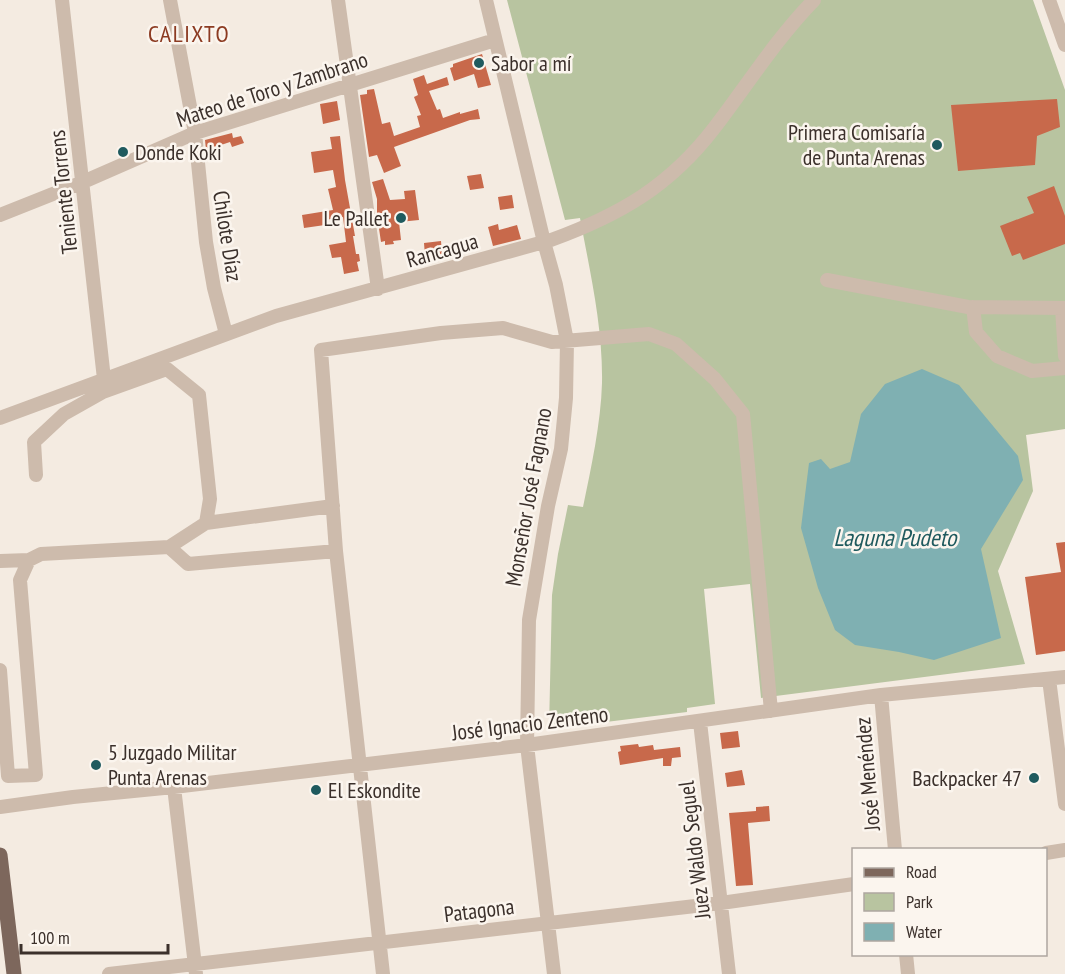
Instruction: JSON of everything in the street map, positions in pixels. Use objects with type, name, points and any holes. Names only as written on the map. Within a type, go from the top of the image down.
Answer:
[{"type":"main road","points":[[0,855],[14,974]]},
{"type":"street","name":"Teniente Torrens","points":[[62,0],[104,379]]},
{"type":"street","name":"Chilote Díaz","points":[[170,0],[195,133],[201,205],[214,288],[226,334]]},
{"type":"street","points":[[338,0],[378,290]]},
{"type":"street","name":"Monseñor José Fagnano","points":[[486,0],[556,285],[567,341],[566,398],[561,448],[548,506],[529,620],[527,745],[554,974]]},
{"type":"street","name":"Rancagua","points":[[0,418],[276,316],[378,290],[544,242],[614,215],[641,198],[688,158],[714,129],[774,46],[814,0]]},
{"type":"street","points":[[1050,0],[1062,27],[1065,45]]},
{"type":"street","name":"Mateo de Toro y Zambrano","points":[[0,215],[195,133],[495,40]]},
{"type":"street","points":[[827,280],[973,307],[1063,308],[1065,356]]},
{"type":"street","points":[[973,307],[976,332],[997,356],[1032,372],[1065,368]]},
{"type":"street","points":[[382,974],[336,551],[321,350],[441,333],[503,328],[552,342],[649,334],[676,344],[715,380],[743,414],[771,711]]},
{"type":"street","points":[[36,475],[34,442],[64,414],[103,392],[167,369],[200,395],[210,499],[206,523]]},
{"type":"street","points":[[0,561],[29,560],[40,554],[169,547],[206,523],[333,506]]},
{"type":"street","points":[[169,547],[188,564],[336,551]]},
{"type":"street","points":[[0,670],[8,776],[36,775],[20,580],[29,560]]},
{"type":"street","name":"José Ignacio Zenteno","points":[[0,807],[527,745],[881,695],[1065,677]]},
{"type":"street","points":[[1049,679],[1065,804]]},
{"type":"street","name":"José Menéndez","points":[[881,695],[896,848]]},
{"type":"street","name":"Juez Waldo Seguel","points":[[700,722],[729,974]]},
{"type":"street","points":[[174,787],[196,969]]},
{"type":"street","points":[[1047,853],[1065,850]]},
{"type":"street","name":"Patagona","points":[[109,974],[196,969],[379,943],[721,903],[852,884]]},
{"type":"street","points":[[906,956],[908,974]]},
{"type":"green space","points":[[507,0],[1033,0],[1065,90],[1065,429],[1026,435],[1033,491],[998,571],[1025,664],[761,698],[750,584],[704,589],[715,704],[687,708],[687,712],[549,729],[552,595],[568,505],[583,507],[600,413],[602,362],[595,300],[580,218],[565,220]]},
{"type":"water","name":"Laguna Pudeto","points":[[922,369],[959,385],[1018,456],[1023,480],[981,549],[1001,638],[934,660],[855,645],[835,630],[818,588],[801,528],[809,463],[821,459],[830,469],[850,462],[861,414],[885,384]]},
{"type":"building","points":[[482,54],[491,85],[478,88],[474,74],[454,81],[450,68],[453,64]]},
{"type":"building","points":[[424,75],[427,84],[447,77],[449,85],[429,91],[443,118],[478,109],[480,119],[470,120],[394,147],[401,166],[384,173],[377,155],[369,157],[360,95],[367,94],[367,90],[374,89],[382,124],[390,122],[394,136],[420,127],[417,116],[421,115],[414,97],[418,95],[413,79]]},
{"type":"building","points":[[1057,99],[1060,127],[1037,136],[1035,165],[958,171],[951,105]]},
{"type":"building","points":[[337,101],[340,120],[323,124],[320,104]]},
{"type":"building","points":[[232,133],[233,138],[241,136],[244,143],[232,147],[230,142],[206,150],[205,140]]},
{"type":"building","points":[[340,136],[355,236],[353,236],[356,254],[359,254],[360,261],[357,262],[359,271],[344,274],[341,257],[332,258],[329,245],[346,242],[343,217],[325,220],[325,225],[304,228],[302,215],[333,210],[328,189],[336,187],[333,170],[314,173],[311,152],[332,149],[330,137]]},
{"type":"building","points":[[481,174],[484,188],[470,190],[467,176]]},
{"type":"building","points":[[383,179],[390,200],[405,199],[404,191],[415,190],[419,220],[399,222],[401,240],[385,245],[385,241],[381,242],[377,199],[372,182]]},
{"type":"building","points":[[1054,186],[1065,216],[1065,244],[1023,260],[1020,253],[1012,256],[1000,226],[1034,213],[1027,197]]},
{"type":"building","points":[[512,195],[514,208],[500,210],[498,197]]},
{"type":"building","points":[[498,224],[499,230],[517,225],[521,239],[493,246],[488,227]]},
{"type":"building","points":[[441,241],[442,254],[425,256],[424,243]]},
{"type":"building","points":[[1065,542],[1065,651],[1036,655],[1025,577],[1061,572],[1056,543]]},
{"type":"building","points":[[738,731],[740,747],[722,749],[720,733]]},
{"type":"building","points":[[638,744],[639,747],[653,745],[654,750],[680,747],[681,757],[672,758],[671,766],[663,766],[663,758],[620,765],[618,752],[621,751],[620,746]]},
{"type":"building","points":[[742,770],[745,785],[727,787],[725,773]]},
{"type":"building","points":[[769,806],[770,821],[748,823],[753,885],[736,886],[729,813],[756,811],[756,807]]},
{"type":"place","name":"Sabor a mí","points":[[479,63]]},
{"type":"place","name":"Primera Comisaría de Punta Arenas","points":[[937,145]]},
{"type":"place","name":"Donde Koki","points":[[123,152]]},
{"type":"place","name":"Le Pallet","points":[[401,218]]},
{"type":"place","name":"5 Juzgado Militar Punta Arenas","points":[[96,765]]},
{"type":"place","name":"Backpacker 47","points":[[1034,778]]},
{"type":"place","name":"El Eskondite","points":[[316,790]]},
{"type":"district","name":"CALIXTO","points":[[189,34]]}]
